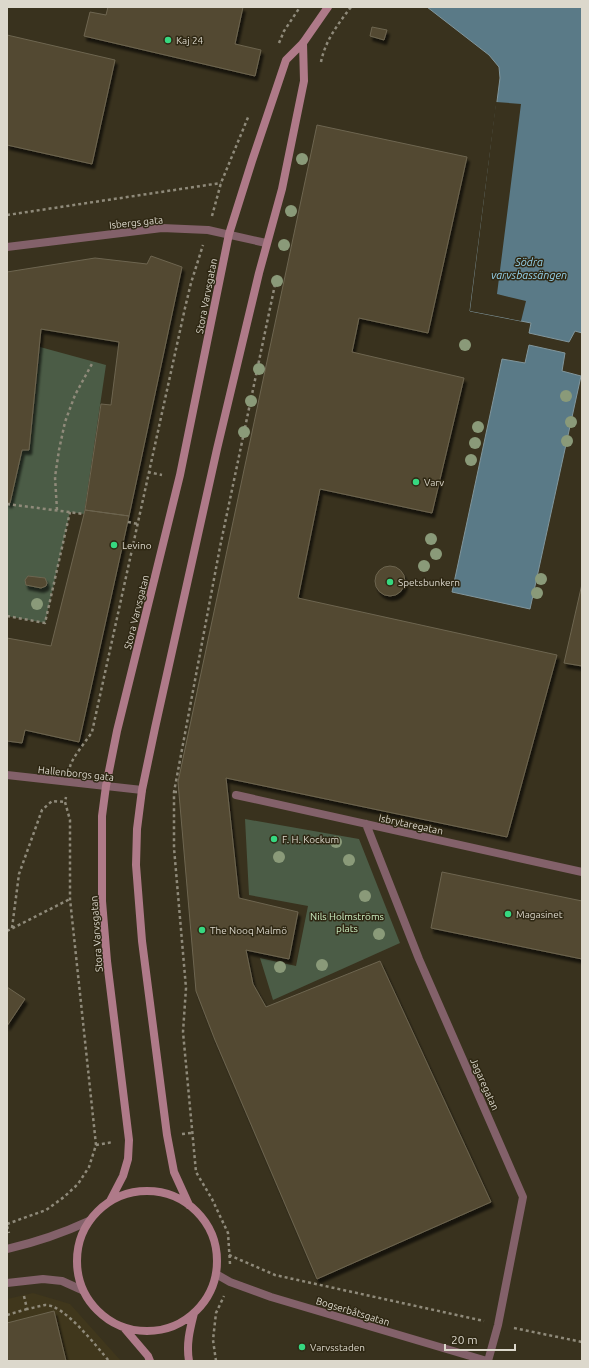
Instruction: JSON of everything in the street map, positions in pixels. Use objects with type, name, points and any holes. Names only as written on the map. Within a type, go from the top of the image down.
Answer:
[{"type":"street","name":"Stora Varvsgatan","points":[[110,1201],[123,1176],[128,1159],[129,1140],[107,961],[102,901],[102,816],[106,786],[117,731],[180,475],[229,234],[286,60],[303,43],[328,7]]},
{"type":"street","name":"Stora Varvsgatan","points":[[189,1205],[174,1172],[166,1136],[142,941],[136,865],[137,828],[142,790],[215,457],[266,243],[282,189],[304,81],[303,43]]},
{"type":"street","name":"Isbergs gata","points":[[7,247],[162,228],[208,230],[266,243]]},
{"type":"street","name":"Hallenborgs gata","points":[[7,775],[142,790]]},
{"type":"street","name":"Isbrytaregatan","points":[[236,795],[582,872]]},
{"type":"street","name":"Jagaregatan","points":[[366,824],[419,959],[523,1197],[498,1324],[488,1361]]},
{"type":"street","name":"Stora Varvsgatan","points":[[125,1329],[150,1332],[167,1330],[182,1322],[204,1304],[214,1282],[217,1257],[212,1234],[199,1214],[189,1205],[176,1197],[162,1193],[144,1191],[127,1194],[110,1201],[98,1210],[89,1220],[78,1243],[76,1259],[79,1280],[82,1290],[89,1302],[103,1317],[125,1329],[148,1356],[150,1361]]},
{"type":"street","points":[[10,1248],[66,1232],[89,1220]]},
{"type":"street","name":"Bogserbåtsgatan","points":[[216,1274],[230,1282],[271,1297],[488,1361]]},
{"type":"street","points":[[7,1283],[43,1278],[62,1281],[82,1290]]},
{"type":"street","name":"Stora Varvsgatan","points":[[189,1361],[188,1335],[194,1313]]},
{"type":"path","points":[[320,63],[324,49],[339,22],[351,7]]},
{"type":"path","points":[[7,215],[221,183]]},
{"type":"path","points":[[216,1361],[212,1340],[216,1313],[230,1282],[228,1233],[212,1199],[196,1172],[183,1032],[186,988],[174,848],[174,792],[220,547],[278,268]]},
{"type":"path","points":[[57,510],[55,477],[65,422],[75,395],[93,362]]},
{"type":"path","points":[[148,472],[162,475]]},
{"type":"path","points":[[7,504],[84,514]]},
{"type":"path","points":[[7,616],[45,623],[70,512]]},
{"type":"path","points":[[128,522],[138,524]]},
{"type":"path","points":[[12,928],[19,874],[42,810],[52,801],[65,802]]},
{"type":"path","points":[[7,931],[70,899]]},
{"type":"path","points":[[10,1248],[7,1225],[46,1210],[64,1197],[78,1184],[89,1167],[96,1144]]},
{"type":"path","points":[[229,1255],[275,1275],[582,1342]]},
{"type":"path","points":[[20,1281],[27,1309]]},
{"type":"path","points":[[7,1315],[46,1305],[62,1311],[89,1337],[109,1361]]},
{"type":"shaded area","points":[[33,1293],[70,1304],[121,1361],[7,1361],[7,1299]]},
{"type":"green space","points":[[40,347],[106,365],[84,514],[70,512],[45,623],[7,616],[7,503],[10,503],[22,450],[29,450]]},
{"type":"green space","name":"Nils Holmströms plats","points":[[245,819],[359,839],[400,943],[273,1000],[260,958],[296,966],[308,906],[249,895]]},
{"type":"water","name":"Södra varvsbassängen","points":[[427,7],[582,7],[582,333],[575,331],[569,342],[529,333],[531,323],[470,311],[500,78],[499,67],[489,55]]},
{"type":"water","points":[[529,345],[565,353],[562,371],[581,376],[530,609],[452,592],[502,359],[525,363]]},
{"type":"pier","points":[[496,102],[521,104],[497,294],[526,301],[521,321],[470,311]]},
{"type":"building","name":"Kaj 24","points":[[108,7],[243,7],[235,44],[261,50],[255,76],[84,36],[90,12],[106,15]]},
{"type":"building","points":[[372,27],[387,30],[384,40],[370,36]]},
{"type":"building","points":[[7,35],[115,60],[92,164],[7,145]]},
{"type":"building","points":[[317,125],[467,157],[428,333],[359,318],[352,352],[464,378],[432,513],[320,489],[298,598],[557,655],[507,837],[226,778],[239,898],[298,912],[289,959],[246,950],[253,984],[266,1007],[380,961],[491,1202],[317,1279],[215,1040],[196,991],[178,782]]},
{"type":"building","points":[[151,256],[182,267],[129,516],[85,510],[101,404],[111,405],[119,342],[41,329],[29,450],[22,450],[10,503],[7,503],[7,272],[95,258],[147,264]]},
{"type":"building","points":[[85,510],[129,516],[79,742],[25,730],[22,743],[7,741],[7,638],[51,646]]},
{"type":"building","name":"Spetsbunkern","points":[[390,566],[401,570],[405,581],[401,592],[390,596],[379,592],[375,581],[379,570]]},
{"type":"building","points":[[28,576],[45,578],[47,583],[46,586],[41,588],[26,585],[25,580]]},
{"type":"building","points":[[582,584],[582,666],[564,663]]},
{"type":"building","name":"Magasinet","points":[[442,872],[582,901],[582,959],[431,928]]},
{"type":"building","points":[[7,987],[25,999],[7,1026]]},
{"type":"building","points":[[54,1311],[66,1361],[7,1361],[7,1323]]},
{"type":"place","name":"Kaj 24","points":[[168,40]]},
{"type":"place","name":"Varv","points":[[416,482]]},
{"type":"place","name":"Levino","points":[[114,545]]},
{"type":"place","name":"Spetsbunkern","points":[[390,582]]},
{"type":"place","name":"F. H. Kockum","points":[[274,839]]},
{"type":"place","name":"Magasinet","points":[[508,914]]},
{"type":"place","name":"The Nooq Malmö","points":[[202,930]]},
{"type":"place","name":"Varvsstaden","points":[[302,1347]]}]
